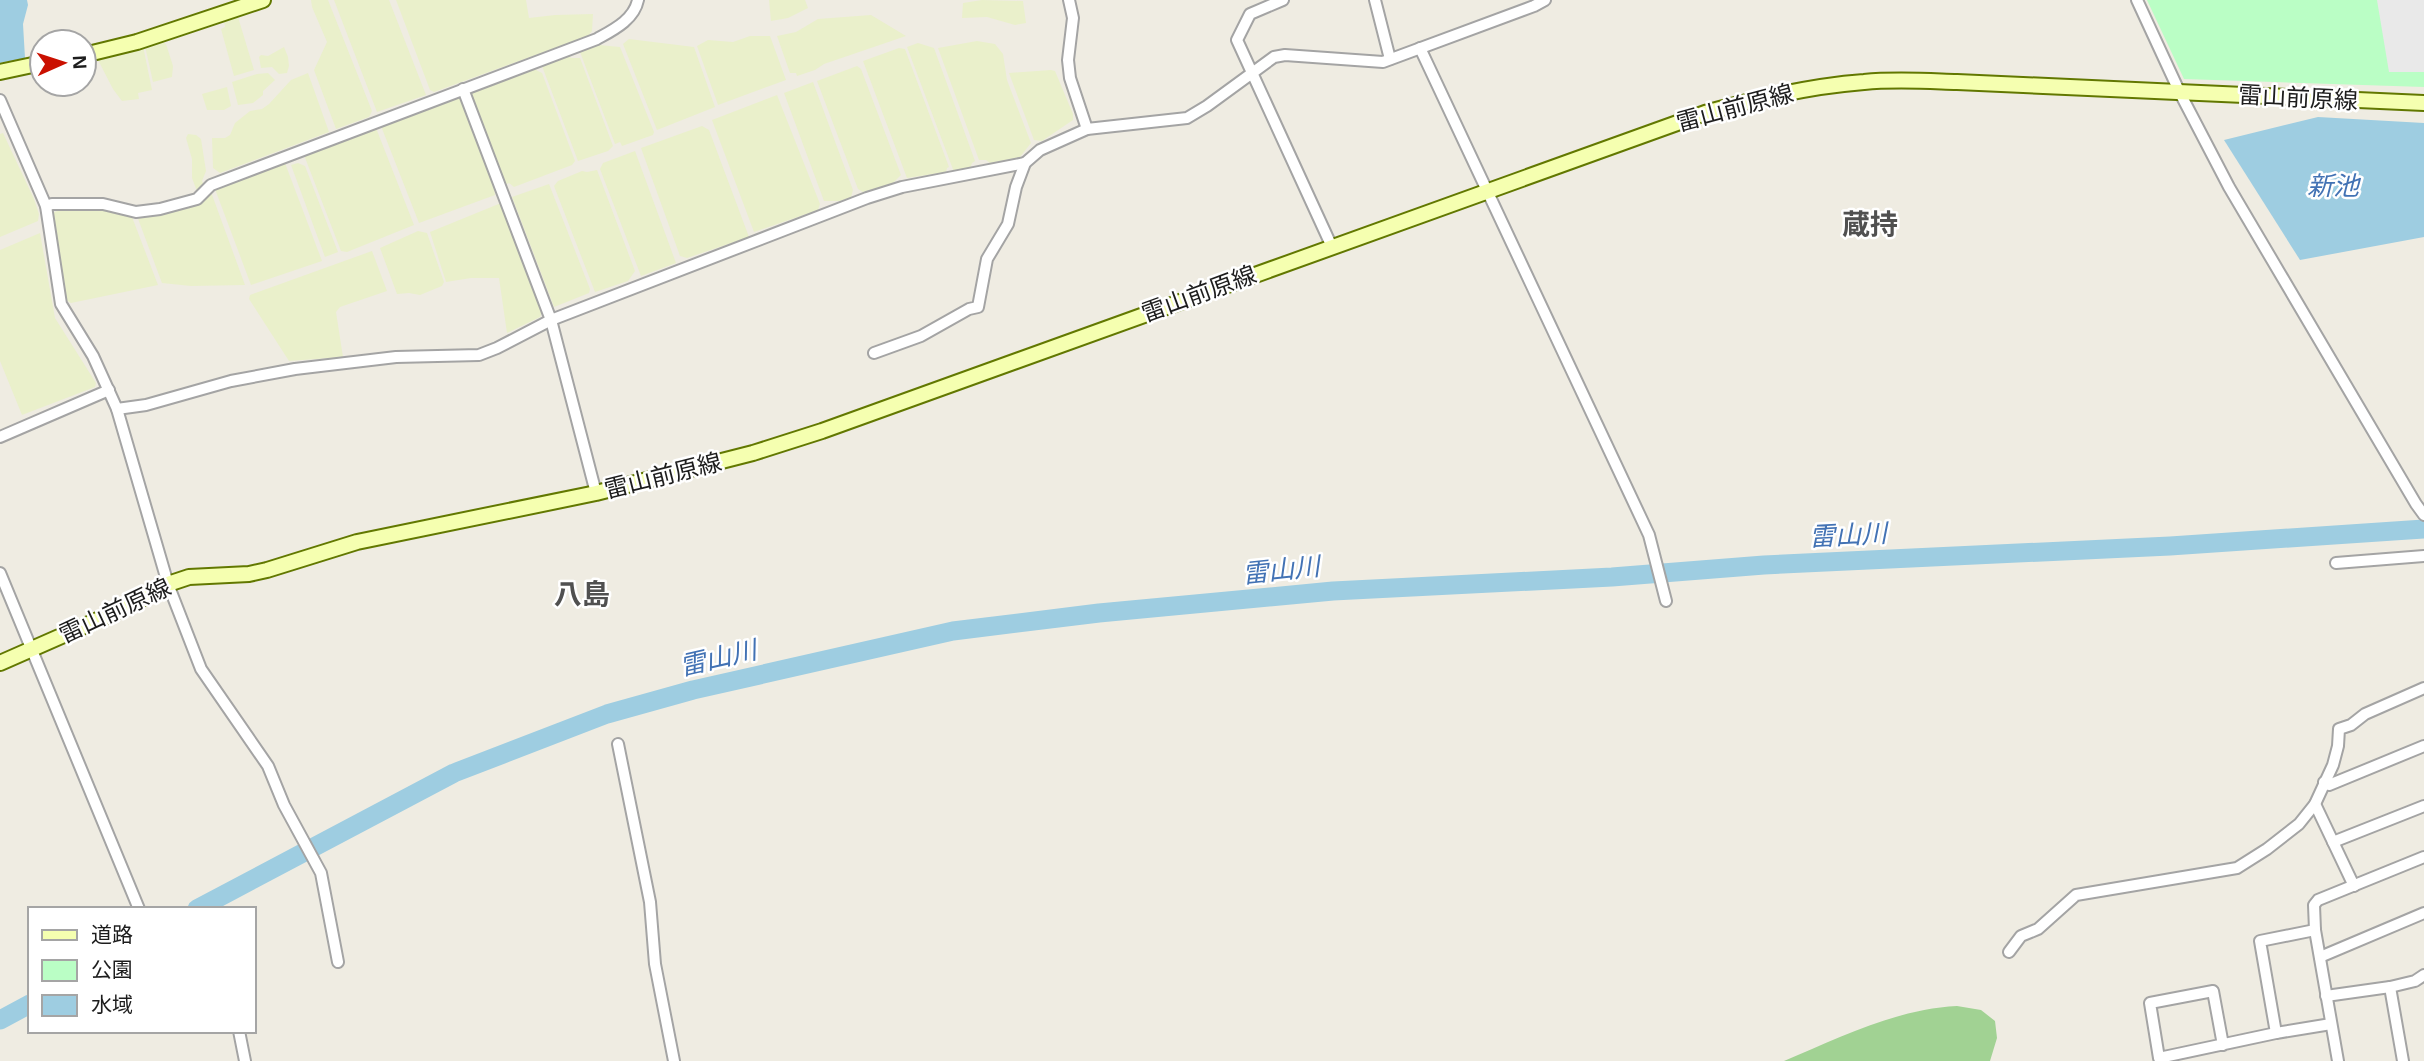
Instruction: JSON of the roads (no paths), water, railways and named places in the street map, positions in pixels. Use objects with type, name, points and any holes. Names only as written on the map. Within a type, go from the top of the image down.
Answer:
[{"type":"main road","points":[[98,52],[137,42],[263,0]]},
{"type":"main road","points":[[0,72],[28,66]]},
{"type":"main road","name":"雷山前原線","points":[[0,663],[125,608],[168,584],[189,577],[249,574],[267,570],[357,542],[596,492],[754,453],[811,435],[1705,113],[1768,96],[1824,86],[1890,81],[2424,103]]},
{"type":"street","points":[[46,206],[103,204],[136,212],[197,199],[211,185],[597,39],[622,24],[632,14],[638,0]]},
{"type":"street","points":[[1069,0],[1073,18],[1068,60],[1070,78],[1087,129]]},
{"type":"street","points":[[1283,0],[1250,14],[1237,40],[1332,247]]},
{"type":"street","points":[[1375,0],[1390,59]]},
{"type":"street","points":[[117,409],[146,405],[231,381],[295,369],[396,357],[479,355],[551,320],[878,194],[1024,163],[1040,150],[1087,129],[1187,118],[1274,57],[1285,55],[1383,62],[1545,0]]},
{"type":"street","points":[[2137,0],[2180,93],[2229,187],[2421,508]]},
{"type":"street","points":[[1420,48],[1654,549],[1666,601]]},
{"type":"street","points":[[463,89],[551,320],[596,492]]},
{"type":"street","points":[[0,100],[46,206],[61,304],[93,356],[117,409],[168,584],[201,669],[268,765],[284,804],[321,873],[338,962]]},
{"type":"street","points":[[874,354],[921,336],[969,309],[978,307],[987,259],[1008,224],[1024,163]]},
{"type":"street","points":[[0,437],[109,390]]},
{"type":"street","points":[[2336,563],[2424,556]]},
{"type":"street","points":[[0,573],[138,907]]},
{"type":"street","points":[[2009,952],[2021,936],[2038,929],[2076,895],[2237,868],[2286,835],[2315,804],[2333,765],[2339,729],[2351,725],[2365,714],[2424,688]]},
{"type":"street","points":[[618,744],[650,902],[655,964],[674,1061]]},
{"type":"street","points":[[2324,782],[2329,785],[2424,746]]},
{"type":"street","points":[[2315,804],[2354,886]]},
{"type":"street","points":[[2333,842],[2424,806]]},
{"type":"street","points":[[2338,1061],[2315,930],[2314,905],[2318,900],[2424,857]]},
{"type":"street","points":[[2320,957],[2424,912]]},
{"type":"street","points":[[2276,1034],[2260,942],[2315,930]]},
{"type":"street","points":[[2326,996],[2390,987],[2415,981],[2424,975]]},
{"type":"street","points":[[2390,987],[2403,1061]]},
{"type":"street","points":[[2223,1045],[2213,991],[2150,1003],[2159,1060],[2331,1024]]},
{"type":"street","points":[[239,1033],[245,1061]]},
{"type":"water","points":[[0,0],[27,0],[23,24],[25,58],[0,63]]},
{"type":"water","name":"新池","points":[[2318,117],[2424,123],[2424,237],[2300,260],[2224,140]]},
{"type":"waterway","name":"雷山川","points":[[201,907],[454,773],[607,714],[693,690],[953,631],[1099,613],[1333,591],[1612,577],[1764,565],[2170,546],[2424,529]]},
{"type":"waterway","name":"雷山川","points":[[0,1020],[28,1005]]},
{"type":"district","name":"蔵持","points":[[1870,224]]},
{"type":"district","name":"八島","points":[[582,594]]}]
